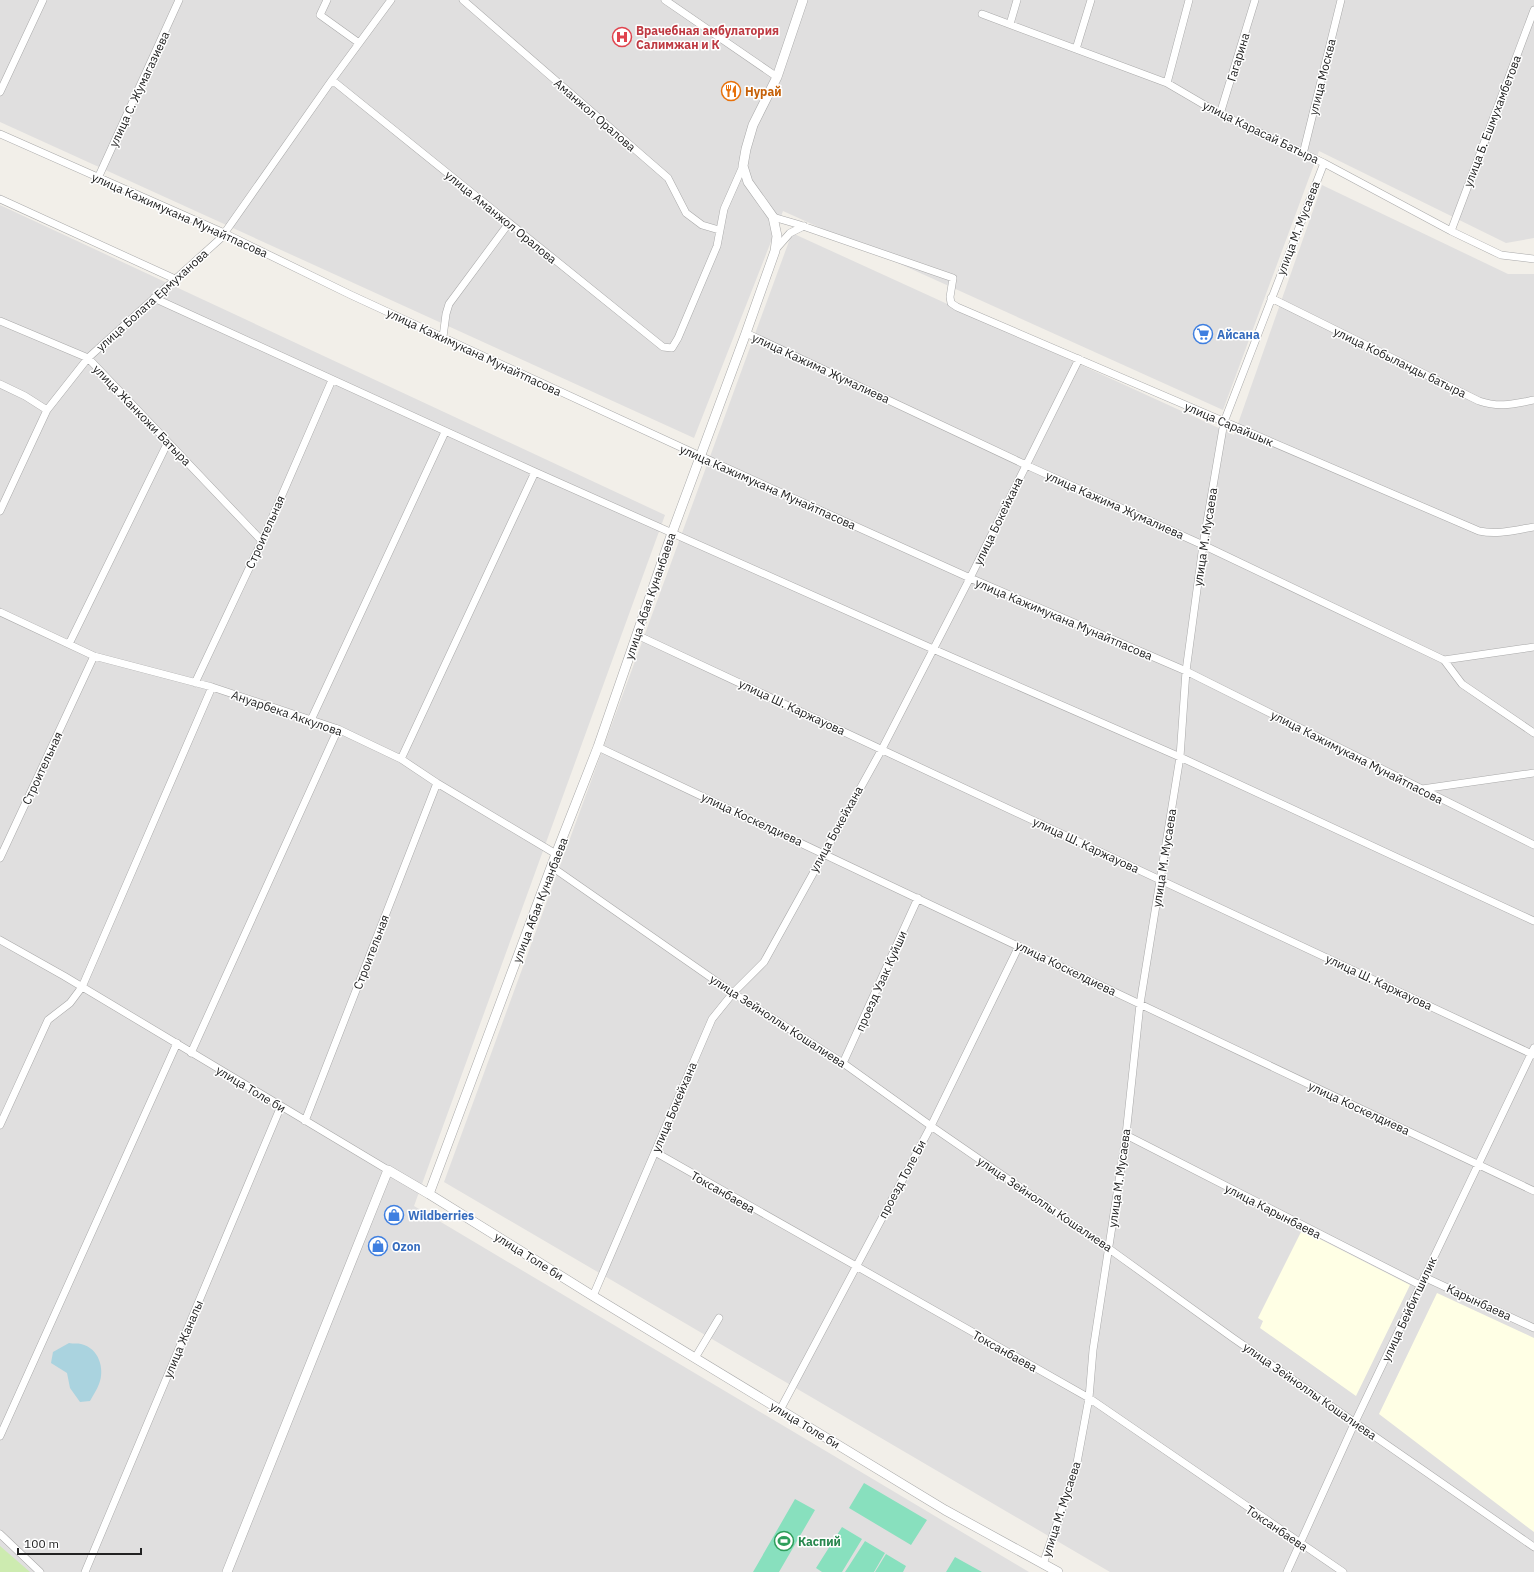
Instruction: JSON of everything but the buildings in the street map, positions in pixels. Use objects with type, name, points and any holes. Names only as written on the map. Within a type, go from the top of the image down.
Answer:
[{"type":"street","points":[[0,92],[42,0]]},
{"type":"street","name":"улица С. Жумагазиева","points":[[98,178],[179,0]]},
{"type":"street","points":[[327,0],[320,16],[359,43]]},
{"type":"street","name":"улица Болата Ермуханова","points":[[0,511],[47,410],[88,358],[221,238],[332,80],[391,0]]},
{"type":"street","name":"Аманжол Оралова","points":[[463,0],[668,178],[686,213],[702,225],[720,230]]},
{"type":"street","points":[[666,0],[777,77]]},
{"type":"street","name":"улица Абая Кунанбаева","points":[[429,1194],[556,854],[598,747],[672,533],[775,251],[777,236],[773,217],[748,182],[744,166],[746,149],[753,125],[777,77],[803,0]]},
{"type":"street","points":[[1010,24],[1017,0]]},
{"type":"street","points":[[1076,49],[1091,0]]},
{"type":"street","points":[[1167,84],[1189,0]]},
{"type":"street","name":"Гагарина","points":[[1220,114],[1255,0]]},
{"type":"street","name":"улица Москва","points":[[1303,154],[1340,0]]},
{"type":"street","name":"улица Б. Ешмухамбетова","points":[[1451,231],[1534,10]]},
{"type":"street","name":"улица Карасай Батыра","points":[[982,14],[1167,84],[1220,114],[1324,163],[1451,231],[1501,255],[1534,260]]},
{"type":"street","name":"улица Аманжол Оралова","points":[[332,80],[663,347],[672,348],[717,246],[720,230]]},
{"type":"street","name":"улица Кажимукана Мунайтпасова","points":[[0,134],[224,233],[700,456],[970,578],[1186,671],[1534,845]]},
{"type":"street","name":"улица М. Мусаева","points":[[1043,1564],[1076,1468],[1089,1398],[1093,1350],[1126,1135],[1140,1004],[1180,757],[1186,671],[1203,544],[1224,422],[1324,163]]},
{"type":"street","points":[[720,230],[724,209],[744,166]]},
{"type":"street","points":[[0,199],[175,279]]},
{"type":"street","points":[[773,217],[804,226]]},
{"type":"street","points":[[444,337],[446,314],[449,304],[509,223]]},
{"type":"street","points":[[775,251],[790,234],[804,226]]},
{"type":"street","name":"улица Сарайшык","points":[[804,226],[953,278],[950,297],[951,303],[957,308],[1479,531],[1491,533],[1534,526]]},
{"type":"street","points":[[154,298],[445,432],[1180,757],[1534,921]]},
{"type":"street","name":"улица Кобыланды батыра","points":[[1271,298],[1479,401],[1492,405],[1504,405],[1534,400]]},
{"type":"street","name":"улица Жанкожи Батыра","points":[[0,321],[88,358],[262,541]]},
{"type":"street","name":"улица Кажима Жумалиева","points":[[746,333],[1026,465],[1203,544],[1444,660]]},
{"type":"street","name":"улица Бокейхана","points":[[593,1296],[712,1019],[733,993],[764,962],[823,853],[882,749],[970,578],[1079,359]]},
{"type":"street","name":"Строительная","points":[[195,683],[262,541],[332,380]]},
{"type":"street","points":[[0,384],[25,396],[47,410]]},
{"type":"street","points":[[311,720],[445,432]]},
{"type":"street","points":[[69,644],[168,442]]},
{"type":"street","points":[[401,759],[535,472]]},
{"type":"street","name":"Ануарбека Аккулова","points":[[0,612],[94,656],[212,687],[338,729],[401,759],[437,783],[556,854]]},
{"type":"street","name":"улица Ш. Каржауова","points":[[637,635],[1160,880],[1533,1052]]},
{"type":"street","points":[[1534,647],[1444,660],[1462,684],[1534,733]]},
{"type":"street","name":"Строительная","points":[[0,858],[94,656]]},
{"type":"street","points":[[0,1125],[48,1020],[70,1003],[82,987],[212,687]]},
{"type":"street","points":[[191,1053],[338,729]]},
{"type":"street","name":"улица Коскелдиева","points":[[598,747],[1534,1191]]},
{"type":"street","points":[[1422,789],[1534,773]]},
{"type":"street","name":"Строительная","points":[[305,1121],[437,783]]},
{"type":"street","name":"улица Зейноллы Кошалиева","points":[[552,867],[733,993],[844,1063],[931,1126],[1108,1248],[1233,1338],[1534,1548]]},
{"type":"street","name":"проезд Узак Куйши","points":[[844,1063],[918,898]]},
{"type":"street","name":"улица Толе би","points":[[0,940],[82,987],[429,1194],[593,1296],[945,1510],[1058,1572]]},
{"type":"street","name":"проезд Толе Би","points":[[780,1410],[931,1126],[1019,946]]},
{"type":"street","points":[[0,1436],[177,1044]]},
{"type":"street","name":"улица Бейбитшилик","points":[[1287,1572],[1355,1422],[1533,1052]]},
{"type":"street","name":"улица Жаналы","points":[[85,1572],[281,1106]]},
{"type":"street","name":"улица Карынбаева","points":[[1126,1135],[1420,1285]]},
{"type":"street","name":"Токсанбаева","points":[[654,1152],[1089,1398],[1342,1572]]},
{"type":"street","points":[[227,1572],[388,1170]]},
{"type":"street","name":"Карынбаева","points":[[1424,1277],[1534,1328]]},
{"type":"street","points":[[695,1358],[720,1318]]},
{"type":"street","points":[[0,1534],[40,1572]]},
{"type":"shaded area","points":[[0,0],[1534,0],[1534,238],[1506,243],[1319,151],[1223,410],[783,211],[694,438],[0,122]]},
{"type":"shaded area","points":[[1322,185],[1508,274],[1534,274],[1534,1572],[1110,1572],[444,1182],[792,233],[1234,435]]},
{"type":"shaded area","points":[[0,205],[665,515],[414,1206],[1029,1572],[0,1572]]},
{"type":"shaded area","points":[[1302,1230],[1410,1285],[1356,1396],[1260,1328],[1263,1321],[1258,1318]]},
{"type":"shaded area","points":[[1437,1293],[1534,1338],[1534,1532],[1379,1414]]},
{"type":"green space","points":[[864,1483],[927,1520],[911,1545],[849,1508]]},
{"type":"green space","name":"Каспий","points":[[795,1499],[815,1510],[779,1572],[753,1572]]},
{"type":"green space","points":[[842,1527],[862,1539],[842,1572],[822,1572],[816,1568]]},
{"type":"green space","points":[[865,1541],[885,1553],[874,1572],[845,1572]]},
{"type":"green space","points":[[0,1546],[30,1572],[0,1572]]},
{"type":"green space","points":[[886,1554],[906,1566],[903,1572],[875,1572]]},
{"type":"green space","points":[[955,1557],[982,1572],[946,1572]]},
{"type":"water","points":[[69,1343],[87,1346],[96,1354],[99,1360],[101,1366],[101,1378],[90,1401],[80,1402],[70,1388],[67,1373],[51,1363],[53,1352]]},
{"type":"place","name":"Врачебная амбулатория Салимжан и К","points":[[622,37]]},
{"type":"place","name":"Нурай","points":[[731,91]]},
{"type":"place","name":"Айсана","points":[[1203,334]]},
{"type":"place","name":"Wildberries","points":[[394,1215]]},
{"type":"place","name":"Ozon","points":[[378,1246]]},
{"type":"place","name":"Каспий","points":[[784,1541]]}]
